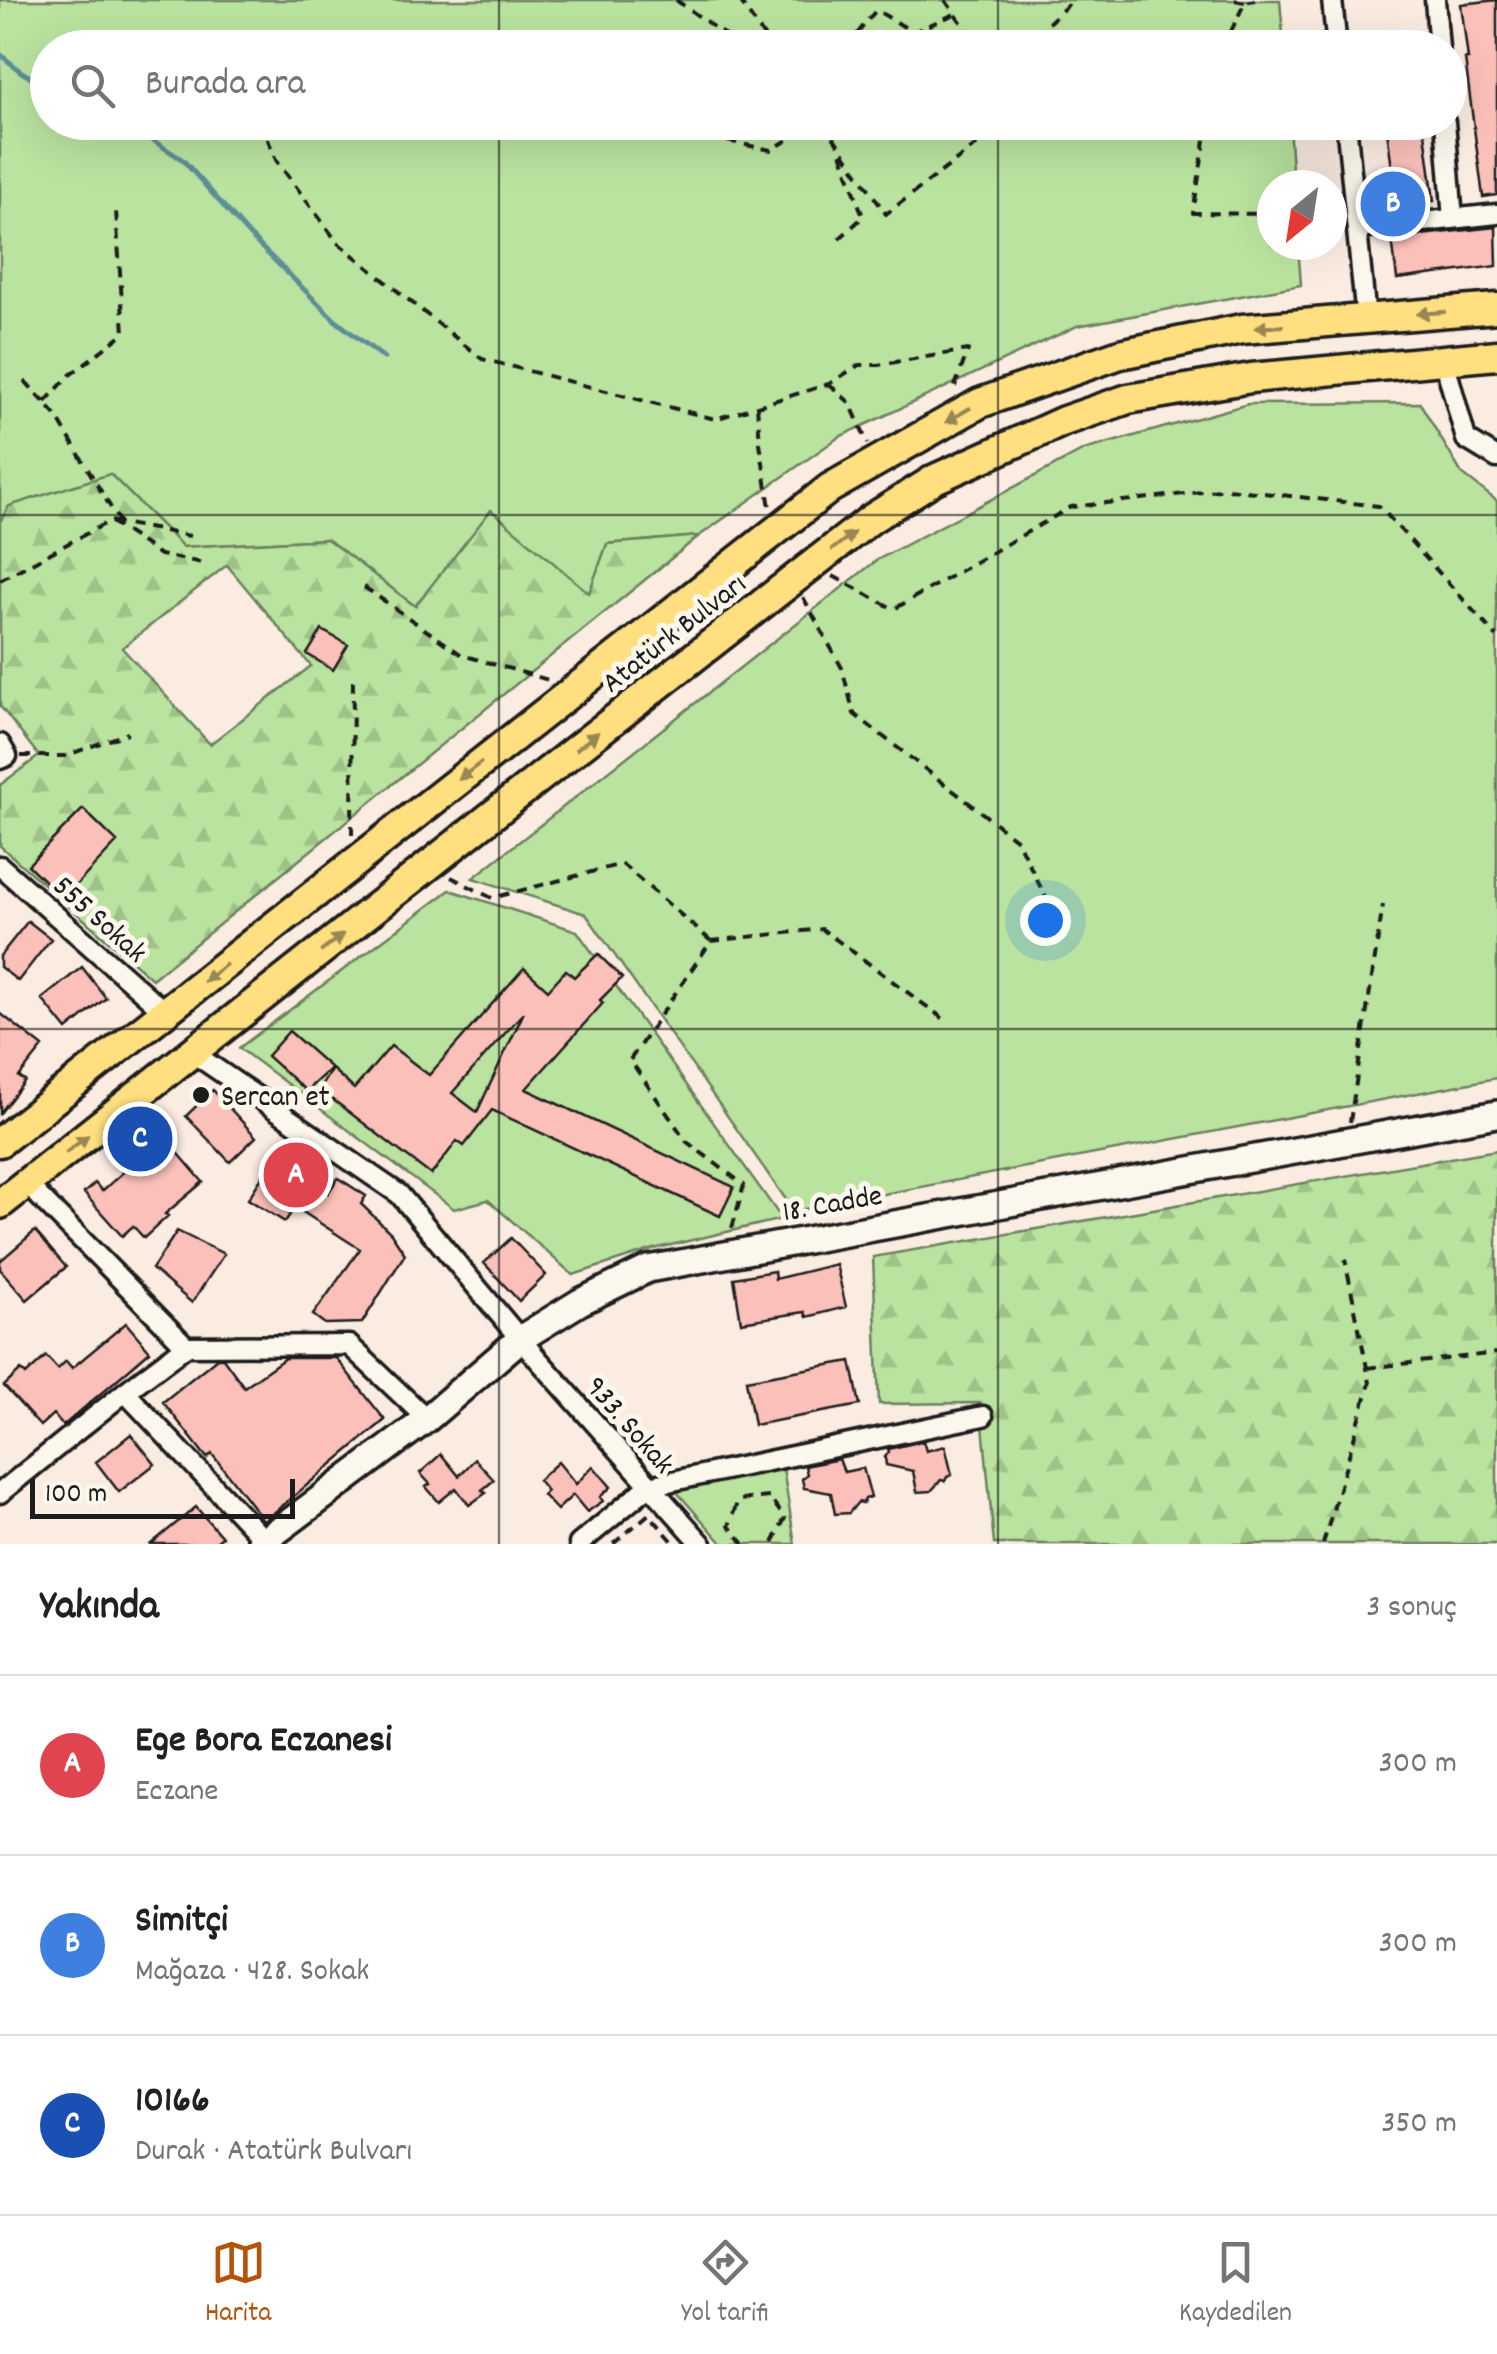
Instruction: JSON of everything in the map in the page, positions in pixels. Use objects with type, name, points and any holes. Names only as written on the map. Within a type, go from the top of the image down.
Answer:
[{"type":"main road","name":"Atatürk Bulvarı","points":[[0,1142],[830,488],[980,403],[1120,354],[1242,328],[1497,308]]},
{"type":"main road","name":"Atatürk Bulvarı","points":[[0,1204],[871,519],[935,479],[1064,422],[1128,399],[1251,378],[1497,355]]},
{"type":"street","points":[[1332,0],[1335,30]]},
{"type":"street","points":[[1435,0],[1438,30]]},
{"type":"street","points":[[1348,140],[1366,319]]},
{"type":"street","points":[[1446,140],[1453,219]]},
{"type":"street","points":[[1358,229],[1497,214]]},
{"type":"street","points":[[1444,360],[1466,440],[1497,458]]},
{"type":"street","name":"555 Sokak","points":[[0,866],[165,1012]]},
{"type":"street","name":"933. Sokak","points":[[193,1053],[399,1194],[520,1339],[702,1544]]},
{"type":"street","name":"18. Cadde","points":[[264,1543],[427,1420],[520,1339],[580,1302],[648,1268],[1497,1114]]},
{"type":"street","points":[[26,1184],[186,1346]]},
{"type":"street","points":[[0,1493],[186,1346],[349,1344],[427,1420]]},
{"type":"street","points":[[124,1392],[264,1543]]},
{"type":"street","points":[[580,1544],[649,1486],[983,1416]]},
{"type":"path","points":[[676,0],[718,30]]},
{"type":"path","points":[[739,0],[760,30]]},
{"type":"path","points":[[945,0],[967,30]]},
{"type":"path","points":[[1041,30],[1073,0]]},
{"type":"path","points":[[1235,0],[1255,0]]},
{"type":"path","points":[[1232,30],[1245,2]]},
{"type":"path","points":[[860,30],[876,10],[910,30]]},
{"type":"path","points":[[918,30],[955,14]]},
{"type":"path","points":[[268,140],[276,160],[338,244],[482,360],[714,419],[829,384],[859,365],[968,350],[941,425]]},
{"type":"path","points":[[722,140],[771,150],[788,140]]},
{"type":"path","points":[[835,140],[886,214],[983,140]]},
{"type":"path","points":[[1205,140],[1193,213],[1257,214]]},
{"type":"path","points":[[838,144],[863,217],[838,239]]},
{"type":"path","points":[[45,402],[70,375],[124,334],[116,211]]},
{"type":"path","points":[[26,381],[56,414],[120,523]]},
{"type":"path","points":[[829,384],[850,403],[876,462]]},
{"type":"path","points":[[757,406],[774,532]]},
{"type":"path","points":[[803,572],[894,609],[1071,507],[1228,488],[1379,506],[1497,637]]},
{"type":"path","points":[[110,521],[160,555],[204,563]]},
{"type":"path","points":[[0,580],[110,521],[190,536]]},
{"type":"path","points":[[803,572],[842,668],[854,714],[1017,840],[1055,916]]},
{"type":"path","points":[[364,587],[462,655],[576,688]]},
{"type":"path","points":[[352,865],[354,674]]},
{"type":"path","points":[[2,753],[65,756],[128,733]]},
{"type":"path","points":[[429,866],[492,898],[622,864],[710,941],[822,929],[945,1020]]},
{"type":"path","points":[[1347,1141],[1384,905]]},
{"type":"path","points":[[710,941],[630,1060],[686,1142],[744,1186],[725,1254]]},
{"type":"path","points":[[1323,1544],[1370,1383],[1345,1258]]},
{"type":"path","points":[[1367,1368],[1497,1353]]},
{"type":"path","points":[[744,1544],[728,1526],[738,1500],[769,1496],[785,1518],[773,1544],[769,1544]]},
{"type":"path","points":[[613,1544],[648,1514],[675,1544]]},
{"type":"green space","points":[[0,0],[1280,0],[1283,30],[30,30],[30,140],[1290,140],[1292,170],[1257,170],[1257,260],[1299,260],[1301,285],[1077,326],[839,437],[699,536],[607,544],[590,594],[415,606],[327,539],[183,547],[110,474],[0,522]]},
{"type":"green space","points":[[1420,403],[1462,474],[1497,501],[1497,1078],[794,1211],[586,914],[473,878],[877,560],[1084,450],[1248,404]]},
{"type":"green space","points":[[110,474],[183,547],[327,539],[415,606],[491,510],[589,593],[607,544],[699,536],[152,979],[0,846],[0,785],[39,756],[0,706],[0,522],[9,506]],"holes":[[[227,565],[311,666],[210,744],[122,648]]]},
{"type":"green space","points":[[450,890],[577,931],[782,1219],[654,1249],[573,1275],[488,1200],[454,1209],[239,1048]]},
{"type":"green space","points":[[1497,1150],[1497,1544],[994,1544],[981,1403],[879,1404],[873,1257]]},
{"type":"green space","points":[[783,1468],[795,1544],[723,1544],[676,1491]]},
{"type":"building","points":[[1497,0],[1497,195],[1483,197],[1467,74],[1467,30],[1461,4]]},
{"type":"building","points":[[1388,140],[1426,140],[1434,201],[1397,206]]},
{"type":"building","points":[[1496,227],[1497,266],[1397,279],[1392,238]]},
{"type":"building","points":[[322,630],[348,645],[333,670],[307,654]]},
{"type":"building","points":[[83,809],[117,842],[63,899],[28,865]]},
{"type":"building","points":[[28,921],[51,939],[18,981],[0,967],[0,956]]},
{"type":"building","points":[[598,954],[622,978],[526,1089],[734,1187],[720,1216],[492,1110],[464,1146],[457,1141],[431,1175],[319,1089],[332,1069],[354,1089],[391,1046],[429,1075],[524,968],[548,990],[566,970],[574,977]],"holes":[[[524,1012],[477,1112],[452,1093]]]},
{"type":"building","points":[[82,967],[106,998],[67,1030],[42,999]]},
{"type":"building","points":[[0,1013],[43,1047],[19,1077],[25,1081],[0,1113]]},
{"type":"building","points":[[289,1031],[331,1068],[306,1091],[267,1056]]},
{"type":"building","points":[[213,1090],[256,1137],[230,1162],[186,1116]]},
{"type":"building","points":[[162,1134],[203,1182],[144,1238],[133,1226],[122,1236],[84,1193],[95,1183],[102,1191]]},
{"type":"building","points":[[274,1158],[328,1193],[338,1178],[366,1196],[361,1204],[391,1233],[405,1254],[362,1323],[325,1324],[313,1315],[360,1249],[295,1207],[285,1222],[248,1199]]},
{"type":"building","points":[[35,1231],[66,1267],[27,1300],[0,1269],[0,1261]]},
{"type":"building","points":[[177,1231],[224,1254],[192,1303],[152,1269]]},
{"type":"building","points":[[511,1238],[546,1275],[519,1301],[484,1263]]},
{"type":"building","points":[[836,1264],[846,1307],[807,1317],[805,1312],[741,1322],[734,1278],[774,1271],[775,1279]]},
{"type":"building","points":[[126,1323],[150,1351],[63,1426],[53,1414],[40,1426],[4,1386],[21,1370],[26,1375],[46,1356],[58,1369],[66,1361],[72,1368]]},
{"type":"building","points":[[217,1358],[223,1358],[244,1387],[285,1358],[336,1358],[385,1420],[264,1521],[212,1454],[207,1458],[163,1402]]},
{"type":"building","points":[[851,1361],[860,1405],[754,1425],[746,1380]]},
{"type":"building","points":[[131,1434],[155,1464],[119,1492],[96,1462]]},
{"type":"building","points":[[923,1441],[926,1451],[945,1446],[952,1475],[931,1491],[917,1492],[913,1471],[886,1465],[885,1457],[888,1449]]},
{"type":"building","points":[[441,1454],[459,1476],[475,1459],[494,1480],[482,1490],[486,1493],[469,1505],[456,1488],[439,1502],[420,1473]]},
{"type":"building","points":[[839,1459],[844,1472],[863,1468],[871,1497],[858,1502],[849,1513],[835,1514],[831,1493],[804,1488],[802,1479],[807,1474],[805,1466]]},
{"type":"building","points":[[558,1462],[576,1484],[593,1466],[611,1487],[600,1497],[603,1501],[587,1512],[573,1495],[557,1510],[543,1495],[547,1491],[538,1480]]},
{"type":"building","points":[[196,1507],[222,1537],[214,1544],[151,1544]]},
{"type":"waterway","points":[[0,54],[30,77]]},
{"type":"waterway","points":[[152,140],[183,160],[249,235],[336,321],[384,358]]},
{"type":"place","name":"Simitçi","points":[[1393,204]]},
{"type":"place","name":"Sercan et","points":[[201,1095]]},
{"type":"place","name":"10166","points":[[140,1139]]},
{"type":"place","name":"Ege Bora Eczanesi","points":[[296,1175]]}]
